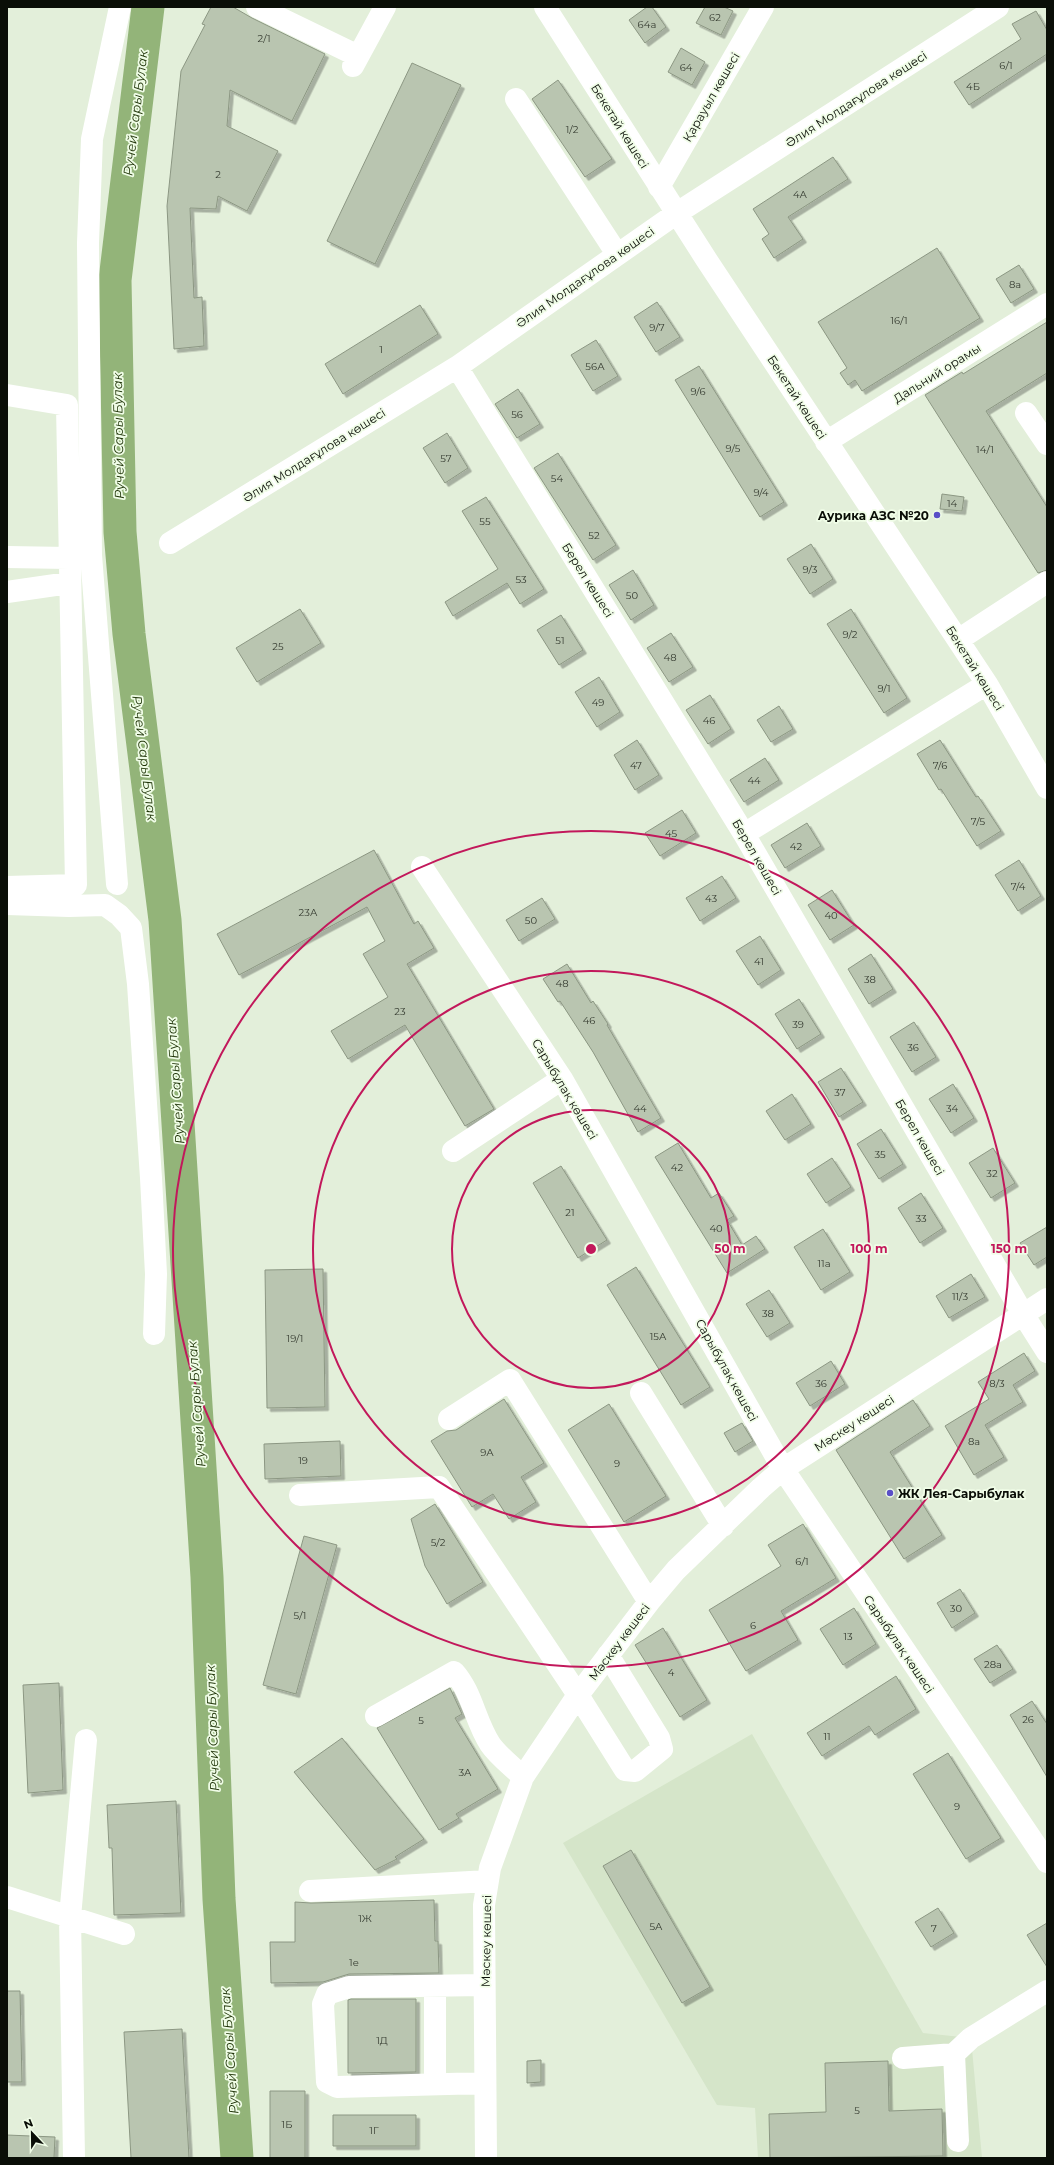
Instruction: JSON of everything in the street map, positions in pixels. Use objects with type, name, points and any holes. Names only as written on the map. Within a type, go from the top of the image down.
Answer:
[{"type":"street","points":[[117,884],[91,555],[88,243],[92,139],[120,7]]},
{"type":"street","points":[[257,7],[356,61],[385,7]]},
{"type":"street","name":"Бекетай көшесі","points":[[545,7],[659,187],[987,684],[1047,788]]},
{"type":"street","name":"Қарауыл көшесі","points":[[659,187],[763,7]]},
{"type":"street","name":"Әлия Молдағұлова көшесі","points":[[170,544],[458,367],[617,254],[677,214],[998,7]]},
{"type":"street","points":[[516,99],[617,254]]},
{"type":"street","name":"Дальний орамы","points":[[826,442],[1047,304]]},
{"type":"street","name":"Берел көшесі","points":[[458,367],[744,834],[1023,1314],[1047,1352]]},
{"type":"street","points":[[7,395],[67,405],[69,583],[76,885],[7,887]]},
{"type":"street","points":[[1026,413],[1047,444]]},
{"type":"street","points":[[7,557],[69,558],[91,555]]},
{"type":"street","points":[[958,640],[1047,582]]},
{"type":"street","points":[[7,592],[69,583]]},
{"type":"street","points":[[744,834],[987,684]]},
{"type":"street","name":"Сарыбұлақ көшесі","points":[[422,868],[562,1079],[783,1469],[1047,1862]]},
{"type":"street","points":[[7,904],[69,906],[105,905],[119,914],[131,928],[138,984],[156,1274],[154,1334]]},
{"type":"street","points":[[453,1151],[562,1079]]},
{"type":"street","name":"Мәскеу көшесі","points":[[486,2158],[484,1905],[490,1868],[523,1777],[578,1694],[649,1602],[676,1570],[723,1526],[760,1488],[783,1469],[1047,1299]]},
{"type":"street","points":[[449,1419],[510,1380],[649,1602]]},
{"type":"street","points":[[641,1393],[723,1526]]},
{"type":"street","points":[[300,1495],[439,1487],[578,1694],[625,1770],[635,1772],[662,1749],[659,1738],[608,1655]]},
{"type":"street","points":[[376,1716],[454,1672],[464,1683],[480,1725],[490,1745],[523,1777]]},
{"type":"street","points":[[74,2158],[70,1917],[86,1740]]},
{"type":"street","points":[[310,1891],[488,1881]]},
{"type":"street","points":[[7,1897],[124,1934]]},
{"type":"street","points":[[484,1985],[349,1987],[327,1994],[323,2004],[327,2082],[337,2087],[485,2083]]},
{"type":"street","points":[[435,1986],[435,2084]]},
{"type":"street","points":[[903,2058],[954,2054],[971,2038],[1047,1991]]},
{"type":"street","points":[[954,2054],[958,2141]]},
{"type":"shaded area","points":[[752,1734],[923,2033],[971,2038],[982,2158],[758,2158],[755,2108],[717,2105],[563,1843]]},
{"type":"building","points":[[211,7],[233,7],[325,54],[292,121],[230,90],[227,126],[278,151],[247,211],[218,196],[216,209],[190,208],[194,298],[202,297],[204,346],[174,349],[167,206],[181,71],[205,25],[202,24]]},
{"type":"building","points":[[647,7],[652,7],[666,27],[645,43],[629,20]]},
{"type":"building","points":[[705,7],[724,7],[733,11],[721,35],[696,23]]},
{"type":"building","points":[[1036,11],[1047,30],[1047,54],[969,105],[954,82],[1021,39],[1012,24]]},
{"type":"building","points":[[681,48],[705,62],[692,85],[668,72]]},
{"type":"building","points":[[412,63],[461,85],[375,264],[327,241]]},
{"type":"building","points":[[558,80],[612,159],[585,177],[532,99]]},
{"type":"building","points":[[833,157],[848,179],[788,217],[803,239],[774,258],[762,239],[769,234],[753,209]]},
{"type":"building","points":[[937,248],[980,318],[862,391],[855,380],[848,385],[840,373],[847,368],[818,322]]},
{"type":"building","points":[[1019,265],[1034,289],[1011,303],[996,279]]},
{"type":"building","points":[[657,302],[680,337],[656,352],[634,317]]},
{"type":"building","points":[[420,305],[438,334],[343,394],[325,364]]},
{"type":"building","points":[[1047,322],[1047,373],[986,411],[1047,507],[1047,570],[1038,573],[925,395],[962,372],[963,374]]},
{"type":"building","points":[[596,340],[618,376],[593,391],[571,355]]},
{"type":"building","points":[[699,366],[784,502],[760,517],[675,380]]},
{"type":"building","points":[[518,389],[540,424],[517,438],[495,404]]},
{"type":"building","points":[[447,433],[468,468],[445,483],[423,448]]},
{"type":"building","points":[[558,453],[616,545],[593,560],[534,468]]},
{"type":"building","points":[[942,494],[964,497],[962,511],[940,509]]},
{"type":"building","points":[[486,497],[544,589],[520,604],[507,583],[453,616],[445,602],[498,569],[462,511]]},
{"type":"building","points":[[811,544],[833,579],[810,594],[787,559]]},
{"type":"building","points":[[633,570],[654,605],[631,620],[609,585]]},
{"type":"building","points":[[300,609],[321,643],[257,682],[236,648]]},
{"type":"building","points":[[851,609],[907,698],[884,713],[827,624]]},
{"type":"building","points":[[561,615],[583,650],[559,665],[537,630]]},
{"type":"building","points":[[671,633],[693,667],[669,682],[647,648]]},
{"type":"building","points":[[599,677],[620,712],[597,727],[575,692]]},
{"type":"building","points":[[710,695],[731,729],[708,744],[686,710]]},
{"type":"building","points":[[779,706],[793,729],[771,742],[757,720]]},
{"type":"building","points":[[637,740],[659,775],[635,790],[614,755]]},
{"type":"building","points":[[940,740],[976,797],[978,796],[1001,831],[977,846],[941,789],[939,790],[917,754]]},
{"type":"building","points":[[765,758],[779,780],[744,802],[730,780]]},
{"type":"building","points":[[682,810],[696,833],[660,856],[645,833]]},
{"type":"building","points":[[807,823],[821,846],[785,868],[771,845]]},
{"type":"building","points":[[374,850],[414,924],[418,921],[434,948],[407,964],[494,1109],[465,1126],[405,1025],[348,1059],[331,1031],[388,997],[363,954],[385,941],[367,907],[239,975],[217,934]]},
{"type":"building","points":[[1019,860],[1041,896],[1018,911],[995,875]]},
{"type":"building","points":[[722,876],[736,898],[700,921],[686,898]]},
{"type":"building","points":[[832,890],[854,925],[830,940],[808,905]]},
{"type":"building","points":[[542,898],[555,919],[519,941],[506,920]]},
{"type":"building","points":[[760,936],[781,970],[758,985],[736,951]]},
{"type":"building","points":[[871,954],[893,989],[869,1004],[848,969]]},
{"type":"building","points":[[567,964],[591,1003],[593,1001],[608,1024],[607,1025],[661,1118],[638,1132],[593,1052],[560,1001],[558,1002],[543,979]]},
{"type":"building","points":[[799,999],[821,1034],[797,1049],[775,1014]]},
{"type":"building","points":[[914,1022],[936,1057],[912,1072],[890,1037]]},
{"type":"building","points":[[841,1068],[863,1102],[839,1117],[818,1082]]},
{"type":"building","points":[[953,1084],[974,1118],[951,1133],[929,1099]]},
{"type":"building","points":[[792,1094],[811,1124],[785,1140],[766,1111]]},
{"type":"building","points":[[881,1129],[903,1164],[879,1179],[857,1144]]},
{"type":"building","points":[[678,1143],[711,1198],[719,1193],[734,1216],[727,1220],[742,1245],[756,1236],[765,1249],[727,1273],[655,1157]]},
{"type":"building","points":[[993,1148],[1015,1183],[991,1198],[969,1163]]},
{"type":"building","points":[[832,1158],[851,1187],[826,1203],[807,1174]]},
{"type":"building","points":[[561,1166],[607,1240],[578,1258],[533,1183]]},
{"type":"building","points":[[921,1193],[943,1228],[920,1243],[898,1208]]},
{"type":"building","points":[[1047,1227],[1047,1257],[1034,1265],[1020,1243]]},
{"type":"building","points":[[823,1229],[850,1272],[821,1290],[794,1247]]},
{"type":"building","points":[[636,1267],[710,1387],[681,1405],[607,1285]]},
{"type":"building","points":[[323,1269],[325,1407],[267,1408],[265,1270]]},
{"type":"building","points":[[971,1274],[985,1297],[949,1318],[936,1296]]},
{"type":"building","points":[[769,1290],[790,1323],[767,1337],[746,1304]]},
{"type":"building","points":[[1024,1353],[1035,1371],[1013,1385],[1023,1402],[985,1425],[1004,1457],[974,1475],[945,1426],[989,1399],[978,1382]]},
{"type":"building","points":[[831,1361],[845,1384],[810,1406],[796,1383]]},
{"type":"building","points":[[504,1399],[544,1463],[521,1477],[536,1502],[509,1519],[493,1494],[472,1507],[431,1441],[447,1431],[456,1430]]},
{"type":"building","name":"ЖК Лея-Сарыбулак","points":[[913,1400],[930,1426],[890,1452],[942,1535],[904,1559],[836,1450]]},
{"type":"building","points":[[609,1404],[666,1496],[624,1522],[568,1430]]},
{"type":"building","points":[[742,1423],[753,1441],[735,1452],[724,1433]]},
{"type":"building","points":[[340,1441],[341,1476],[265,1479],[264,1444]]},
{"type":"building","points":[[435,1504],[483,1582],[447,1604],[425,1566],[411,1519]]},
{"type":"building","points":[[803,1524],[836,1578],[781,1611],[798,1640],[746,1671],[709,1610],[781,1566],[768,1545]]},
{"type":"building","points":[[304,1536],[337,1545],[296,1694],[263,1685]]},
{"type":"building","points":[[960,1589],[975,1613],[952,1628],[937,1603]]},
{"type":"building","points":[[854,1608],[876,1644],[843,1665],[820,1629]]},
{"type":"building","points":[[663,1628],[707,1700],[680,1717],[635,1645]]},
{"type":"building","points":[[997,1645],[1013,1669],[990,1683],[974,1659]]},
{"type":"building","points":[[896,1676],[916,1709],[875,1735],[869,1726],[822,1756],[807,1733]]},
{"type":"building","points":[[59,1683],[63,1790],[28,1793],[23,1685]]},
{"type":"building","points":[[450,1688],[462,1714],[455,1718],[498,1789],[456,1814],[459,1818],[439,1830],[377,1728]]},
{"type":"building","points":[[1032,1701],[1047,1724],[1047,1777],[1010,1715]]},
{"type":"building","points":[[342,1738],[424,1839],[395,1857],[397,1859],[375,1870],[294,1772]]},
{"type":"building","points":[[948,1753],[1001,1838],[966,1859],[913,1774]]},
{"type":"building","points":[[176,1801],[181,1913],[114,1915],[112,1848],[109,1848],[107,1805]]},
{"type":"building","points":[[631,1850],[710,1987],[682,2003],[603,1866]]},
{"type":"building","points":[[434,1900],[435,1941],[438,1941],[439,1973],[349,1974],[323,1982],[271,1983],[270,1942],[295,1942],[295,1902],[311,1903]]},
{"type":"building","points":[[938,1908],[954,1933],[931,1947],[915,1922]]},
{"type":"building","points":[[1047,1923],[1047,1967],[1027,1935]]},
{"type":"building","points":[[7,1991],[20,1991],[22,2082],[7,2082]]},
{"type":"building","points":[[416,1999],[416,2072],[348,2073],[348,2000]]},
{"type":"building","points":[[182,2029],[189,2158],[131,2158],[124,2032]]},
{"type":"building","points":[[541,2060],[541,2082],[527,2083],[527,2061]]},
{"type":"building","points":[[888,2061],[889,2111],[942,2109],[943,2156],[770,2158],[769,2114],[826,2112],[825,2063]]},
{"type":"building","points":[[270,2091],[305,2091],[305,2158],[270,2158]]},
{"type":"building","points":[[333,2115],[416,2115],[416,2146],[333,2146]]},
{"type":"building","points":[[7,2135],[55,2137],[54,2158],[7,2158]]},
{"type":"waterway","name":"Ручей Сары Булак","points":[[148,7],[115,280],[120,532],[129,634],[165,920],[207,1577],[219,1899],[237,2158]]},
{"type":"place","name":"Аурика АЗС №20","points":[[937,515]]},
{"type":"place","name":"ЖК Лея-Сарыбулак","points":[[890,1493]]}]
